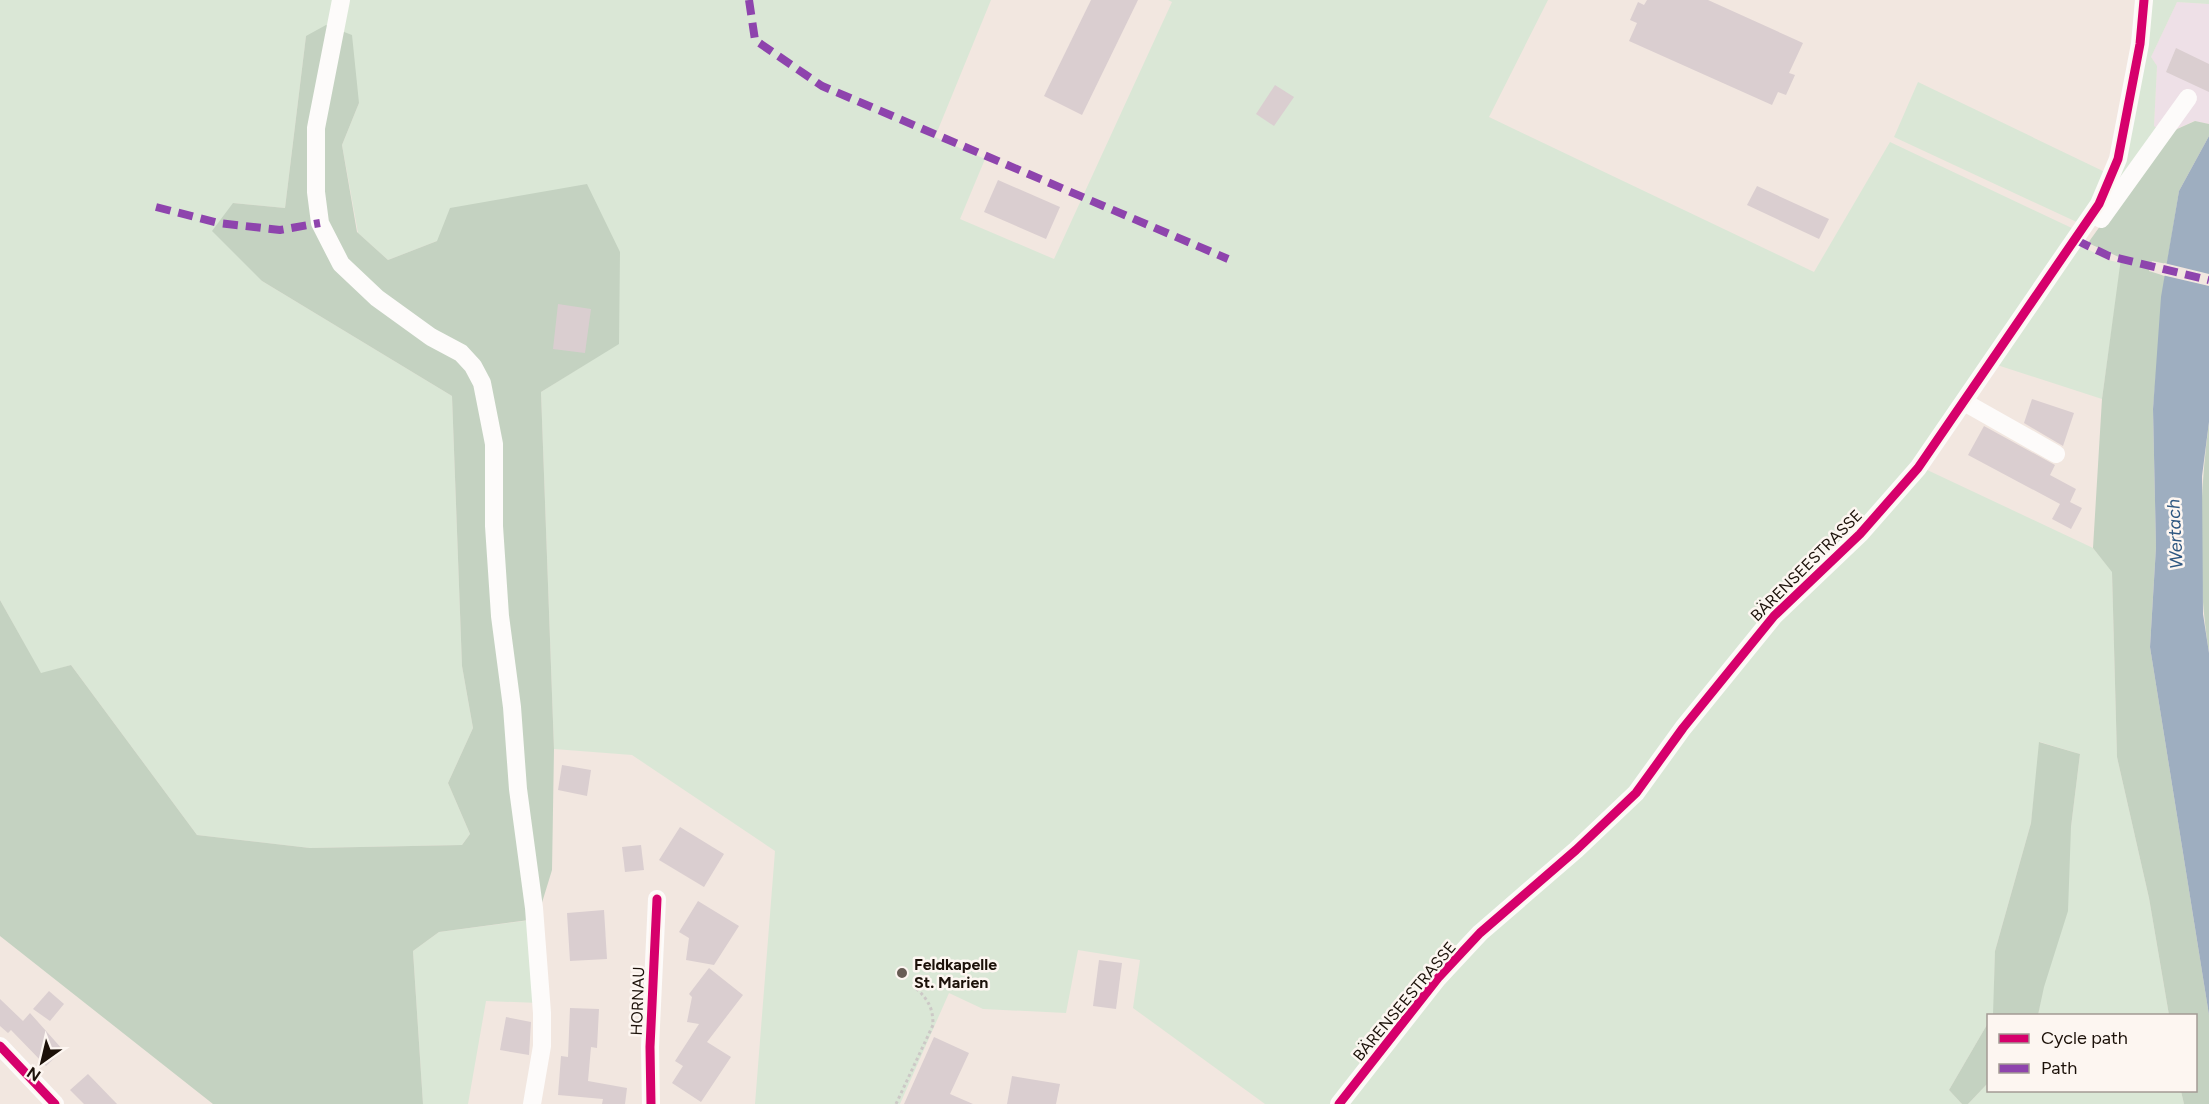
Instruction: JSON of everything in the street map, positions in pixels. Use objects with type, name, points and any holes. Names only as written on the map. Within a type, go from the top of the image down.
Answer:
[{"type":"street","points":[[341,0],[316,128],[316,192],[320,223],[341,264],[377,298],[431,337],[461,353],[473,366],[482,383],[494,444],[494,526],[500,616],[512,707],[518,789],[542,1013],[542,1046],[532,1104]]},
{"type":"street","name":"BÄRENSEESTRASSE","points":[[1339,1104],[1438,978],[1480,933],[1576,850],[1635,793],[1683,728],[1774,616],[1867,526],[1918,468],[2099,204],[2118,159],[2140,44],[2144,0]]},
{"type":"street","points":[[2084,228],[2101,219],[2188,98]]},
{"type":"street","points":[[1964,402],[2056,454]]},
{"type":"street","name":"HORNAU","points":[[651,1104],[657,899]]},
{"type":"street","points":[[0,1046],[56,1104]]},
{"type":"path","points":[[896,1104],[933,1025],[933,1011],[928,1000],[916,988]]},
{"type":"shaded area","points":[[2177,2],[2209,4],[2209,124],[2194,121],[2166,134],[2154,126],[2157,66],[2151,57]]},
{"type":"green space","points":[[0,0],[991,0],[935,137],[985,159],[960,219],[1054,259],[1172,2],[1168,0],[1548,0],[1489,117],[1814,272],[1890,142],[2076,230],[1912,463],[1632,790],[1478,931],[1335,1104],[1265,1104],[1133,1008],[1140,960],[1078,950],[1066,1013],[983,1009],[949,993],[900,1104],[755,1104],[775,851],[632,755],[554,749],[541,392],[619,343],[437,241],[388,260],[358,233],[342,145],[359,103],[306,36],[285,208],[233,203],[262,281],[452,396],[462,666],[473,728],[448,783],[470,834],[462,845],[310,848],[197,835],[71,665],[41,674],[0,600]]},
{"type":"green space","points":[[2153,0],[2209,0],[2209,4],[2177,2],[2151,57],[2157,66],[2154,126],[2162,132],[2106,207],[2145,47]]},
{"type":"green space","points":[[326,25],[352,35],[359,103],[342,145],[357,232],[388,260],[437,241],[450,208],[587,184],[620,252],[619,344],[541,392],[554,749],[552,870],[537,919],[439,932],[413,951],[423,1104],[213,1104],[0,936],[0,600],[41,673],[71,665],[197,835],[310,848],[462,845],[470,834],[448,783],[473,728],[462,666],[452,396],[262,281],[212,231],[233,203],[285,208],[306,36]]},
{"type":"green space","points":[[1918,82],[2107,173],[2081,224],[1894,137]]},
{"type":"green space","points":[[2195,121],[2209,124],[2209,136],[2179,191],[2167,264],[2152,261],[2149,271],[2165,276],[2153,409],[2156,547],[2150,647],[2209,1015],[2209,1104],[2184,1104],[2181,1092],[2197,1092],[2197,1014],[2169,1014],[2149,898],[2117,757],[2112,572],[2093,548],[2102,399],[2121,258],[2088,243],[2166,134]]},
{"type":"green space","points":[[2078,244],[2108,260],[2121,263],[2102,399],[1994,364]]},
{"type":"green space","points":[[2209,422],[2209,653],[2201,567],[2201,508]]},
{"type":"green space","points":[[1923,468],[2093,548],[2112,571],[2117,757],[2149,898],[2169,1014],[2038,1014],[2071,827],[2080,754],[2040,742],[2031,823],[1995,951],[1994,1014],[1987,1014],[1987,1025],[1949,1090],[1962,1104],[1345,1104],[1484,937],[1581,852],[1776,621]]},
{"type":"green space","points":[[2039,742],[2080,754],[2071,827],[2068,911],[2044,987],[2038,1014],[1993,1014],[1995,951],[2031,823]]},
{"type":"green space","points":[[532,920],[539,1003],[486,1001],[468,1104],[423,1104],[413,951],[439,932]]},
{"type":"green space","points":[[1987,1025],[1987,1084],[1968,1104],[1962,1104],[1949,1090]]},
{"type":"green space","points":[[1987,1084],[1987,1092],[2181,1092],[2184,1104],[1968,1104]]},
{"type":"water","name":"Wertach","points":[[2209,136],[2209,422],[2202,476],[2203,614],[2209,653],[2209,1015],[2150,647],[2156,547],[2153,409],[2161,297],[2179,191]]},
{"type":"pier","points":[[2164,263],[2209,274],[2209,286],[2162,275]]},
{"type":"building","points":[[1091,0],[1138,0],[1082,115],[1044,96]]},
{"type":"building","points":[[1647,0],[1708,0],[1803,43],[1789,73],[1795,75],[1786,95],[1778,92],[1772,105],[1629,41],[1637,23],[1630,20],[1638,2],[1644,5]]},
{"type":"building","points":[[2176,48],[2209,64],[2209,92],[2166,72]]},
{"type":"building","points":[[1275,85],[1294,97],[1274,126],[1256,114]]},
{"type":"building","points":[[998,180],[1060,207],[1046,239],[984,212]]},
{"type":"building","points":[[1757,186],[1829,219],[1819,239],[1747,205]]},
{"type":"building","points":[[558,304],[591,309],[585,353],[553,349]]},
{"type":"building","points":[[2032,399],[2074,413],[2063,446],[2024,423]]},
{"type":"building","points":[[1984,426],[2055,465],[2050,475],[2076,489],[2070,502],[2082,508],[2071,529],[2052,519],[2060,504],[1968,455]]},
{"type":"building","points":[[562,765],[591,770],[587,796],[558,790]]},
{"type":"building","points":[[680,827],[724,854],[704,887],[659,860]]},
{"type":"building","points":[[641,845],[644,870],[625,872],[622,847]]},
{"type":"building","points":[[698,901],[739,926],[714,965],[686,960],[689,938],[679,932]]},
{"type":"building","points":[[604,910],[607,959],[570,961],[567,913]]},
{"type":"building","points":[[1099,960],[1122,963],[1116,1009],[1093,1006]]},
{"type":"building","points":[[709,968],[743,995],[707,1042],[731,1057],[701,1102],[672,1083],[683,1066],[675,1061],[699,1024],[687,1022],[692,997],[689,994]]},
{"type":"building","points":[[49,991],[64,1004],[50,1021],[33,1009]]},
{"type":"building","points":[[0,999],[23,1021],[30,1013],[63,1050],[46,1066],[11,1030],[8,1033],[0,1026]]},
{"type":"building","points":[[570,1008],[599,1009],[597,1048],[591,1047],[588,1081],[627,1088],[625,1104],[602,1104],[603,1099],[558,1095],[561,1056],[568,1057]]},
{"type":"building","points":[[506,1017],[531,1022],[529,1055],[500,1050]]},
{"type":"building","points":[[934,1037],[969,1053],[950,1094],[973,1104],[904,1104]]},
{"type":"building","points":[[88,1074],[117,1104],[84,1104],[70,1090]]},
{"type":"building","points":[[1012,1076],[1060,1084],[1056,1104],[1007,1104]]},
{"type":"marked path","points":[[749,0],[755,40],[822,86],[1228,259]]},
{"type":"marked path","points":[[156,207],[218,223],[280,230],[320,223]]},
{"type":"marked path","points":[[2076,240],[2109,256],[2209,280]]},
{"type":"cycle path","points":[[1339,1104],[1438,978],[1480,933],[1576,850],[1636,793],[1683,728],[1774,616],[1860,534],[1918,468],[2099,204],[2118,159],[2140,44],[2144,0]]},
{"type":"cycle path","points":[[651,1104],[650,1047],[657,899]]},
{"type":"cycle path","points":[[0,1046],[55,1104]]},
{"type":"place","name":"Feldkapelle St. Marien","points":[[902,973]]}]
